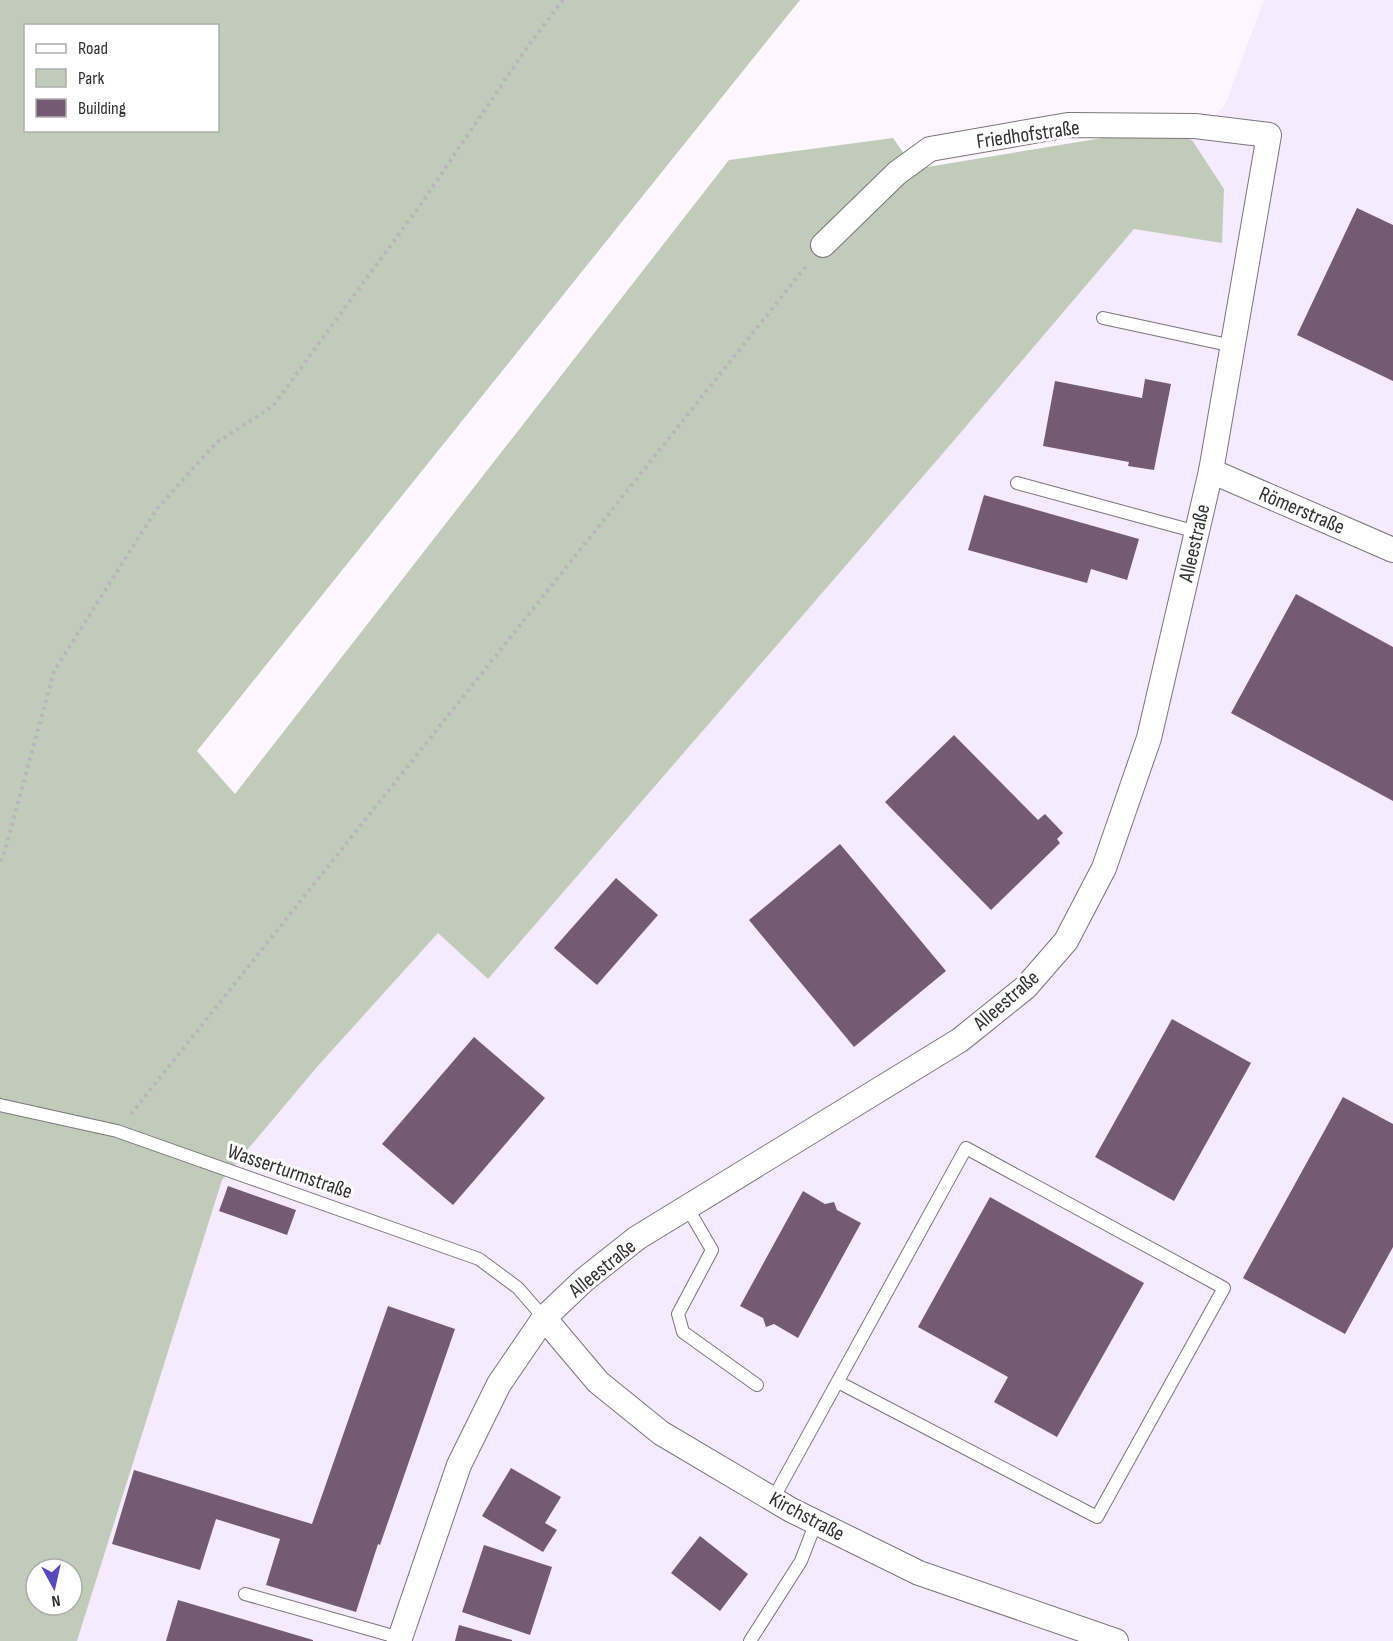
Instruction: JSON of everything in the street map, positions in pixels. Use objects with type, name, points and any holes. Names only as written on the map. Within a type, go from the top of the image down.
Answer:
[{"type":"street","name":"Friedhofstraße","points":[[823,244],[897,173],[930,149],[1068,125],[1195,126],[1269,135]]},
{"type":"street","name":"Alleestraße","points":[[400,1640],[459,1465],[499,1384],[544,1318],[584,1280],[638,1238],[960,1040],[1026,987],[1066,941],[1104,868],[1149,738],[1211,471],[1269,135]]},
{"type":"street","name":"Römerstraße","points":[[1211,471],[1393,550]]},
{"type":"street","name":"Kirchstraße","points":[[544,1318],[598,1382],[661,1433],[773,1499],[919,1573],[1116,1641]]},
{"type":"lane","points":[[1103,318],[1233,346]]},
{"type":"lane","points":[[1017,483],[1197,532]]},
{"type":"lane","name":"Wasserturmstraße","points":[[0,1105],[117,1131],[478,1258],[518,1288],[544,1318]]},
{"type":"lane","points":[[773,1499],[966,1148],[1224,1288],[1097,1517],[838,1382]]},
{"type":"lane","points":[[687,1207],[712,1250],[678,1314],[683,1332],[757,1385]]},
{"type":"lane","points":[[750,1641],[801,1561],[816,1522]]},
{"type":"lane","points":[[245,1594],[400,1640]]},
{"type":"path","points":[[0,861],[4,854],[54,671],[156,510],[216,443],[273,406],[422,204],[528,46],[563,0]]},
{"type":"path","points":[[117,1131],[823,244]]},
{"type":"shaded area","points":[[1264,0],[1393,0],[1393,1641],[77,1641],[222,1180],[317,1067],[438,933],[488,979],[1134,229],[1224,189],[1192,140],[1225,105]]},
{"type":"green space","points":[[0,0],[800,0],[197,751],[235,794],[729,160],[893,138],[915,169],[1157,129],[1192,140],[1224,189],[1222,243],[1134,229],[488,979],[438,933],[317,1067],[222,1180],[77,1641],[0,1641]]},
{"type":"building","points":[[1357,208],[1393,225],[1393,381],[1297,335]]},
{"type":"building","points":[[1145,379],[1171,384],[1154,470],[1128,466],[1129,462],[1043,446],[1055,381],[1142,398]]},
{"type":"building","points":[[984,495],[1139,539],[1127,580],[1091,569],[1087,583],[968,550]]},
{"type":"building","points":[[1296,594],[1393,647],[1393,801],[1231,713]]},
{"type":"building","points":[[954,735],[1038,820],[1045,814],[1063,833],[1057,839],[1060,843],[991,910],[885,802]]},
{"type":"building","points":[[840,844],[946,971],[854,1047],[749,920]]},
{"type":"building","points":[[616,878],[658,915],[597,985],[554,948]]},
{"type":"building","points":[[1172,1019],[1251,1063],[1174,1201],[1095,1157]]},
{"type":"building","points":[[474,1037],[545,1098],[453,1205],[382,1144]]},
{"type":"building","points":[[1343,1097],[1393,1124],[1393,1247],[1345,1334],[1243,1278]]},
{"type":"building","points":[[228,1186],[296,1210],[287,1235],[219,1211]]},
{"type":"building","points":[[803,1191],[825,1204],[834,1202],[837,1210],[861,1223],[798,1338],[774,1324],[766,1327],[763,1318],[740,1306]]},
{"type":"building","points":[[990,1197],[1144,1283],[1057,1437],[994,1402],[1008,1377],[918,1327]]},
{"type":"building","points":[[388,1306],[455,1329],[356,1612],[266,1585],[280,1539],[216,1519],[200,1570],[112,1544],[134,1470],[312,1524]]},
{"type":"building","points":[[511,1468],[561,1497],[545,1523],[557,1530],[543,1552],[482,1516]]},
{"type":"building","points":[[700,1536],[748,1574],[720,1611],[671,1573]]},
{"type":"building","points":[[484,1545],[552,1567],[530,1635],[462,1612]]},
{"type":"building","points":[[178,1600],[313,1640],[313,1641],[166,1641]]},
{"type":"building","points":[[459,1625],[512,1640],[512,1641],[455,1641]]}]
